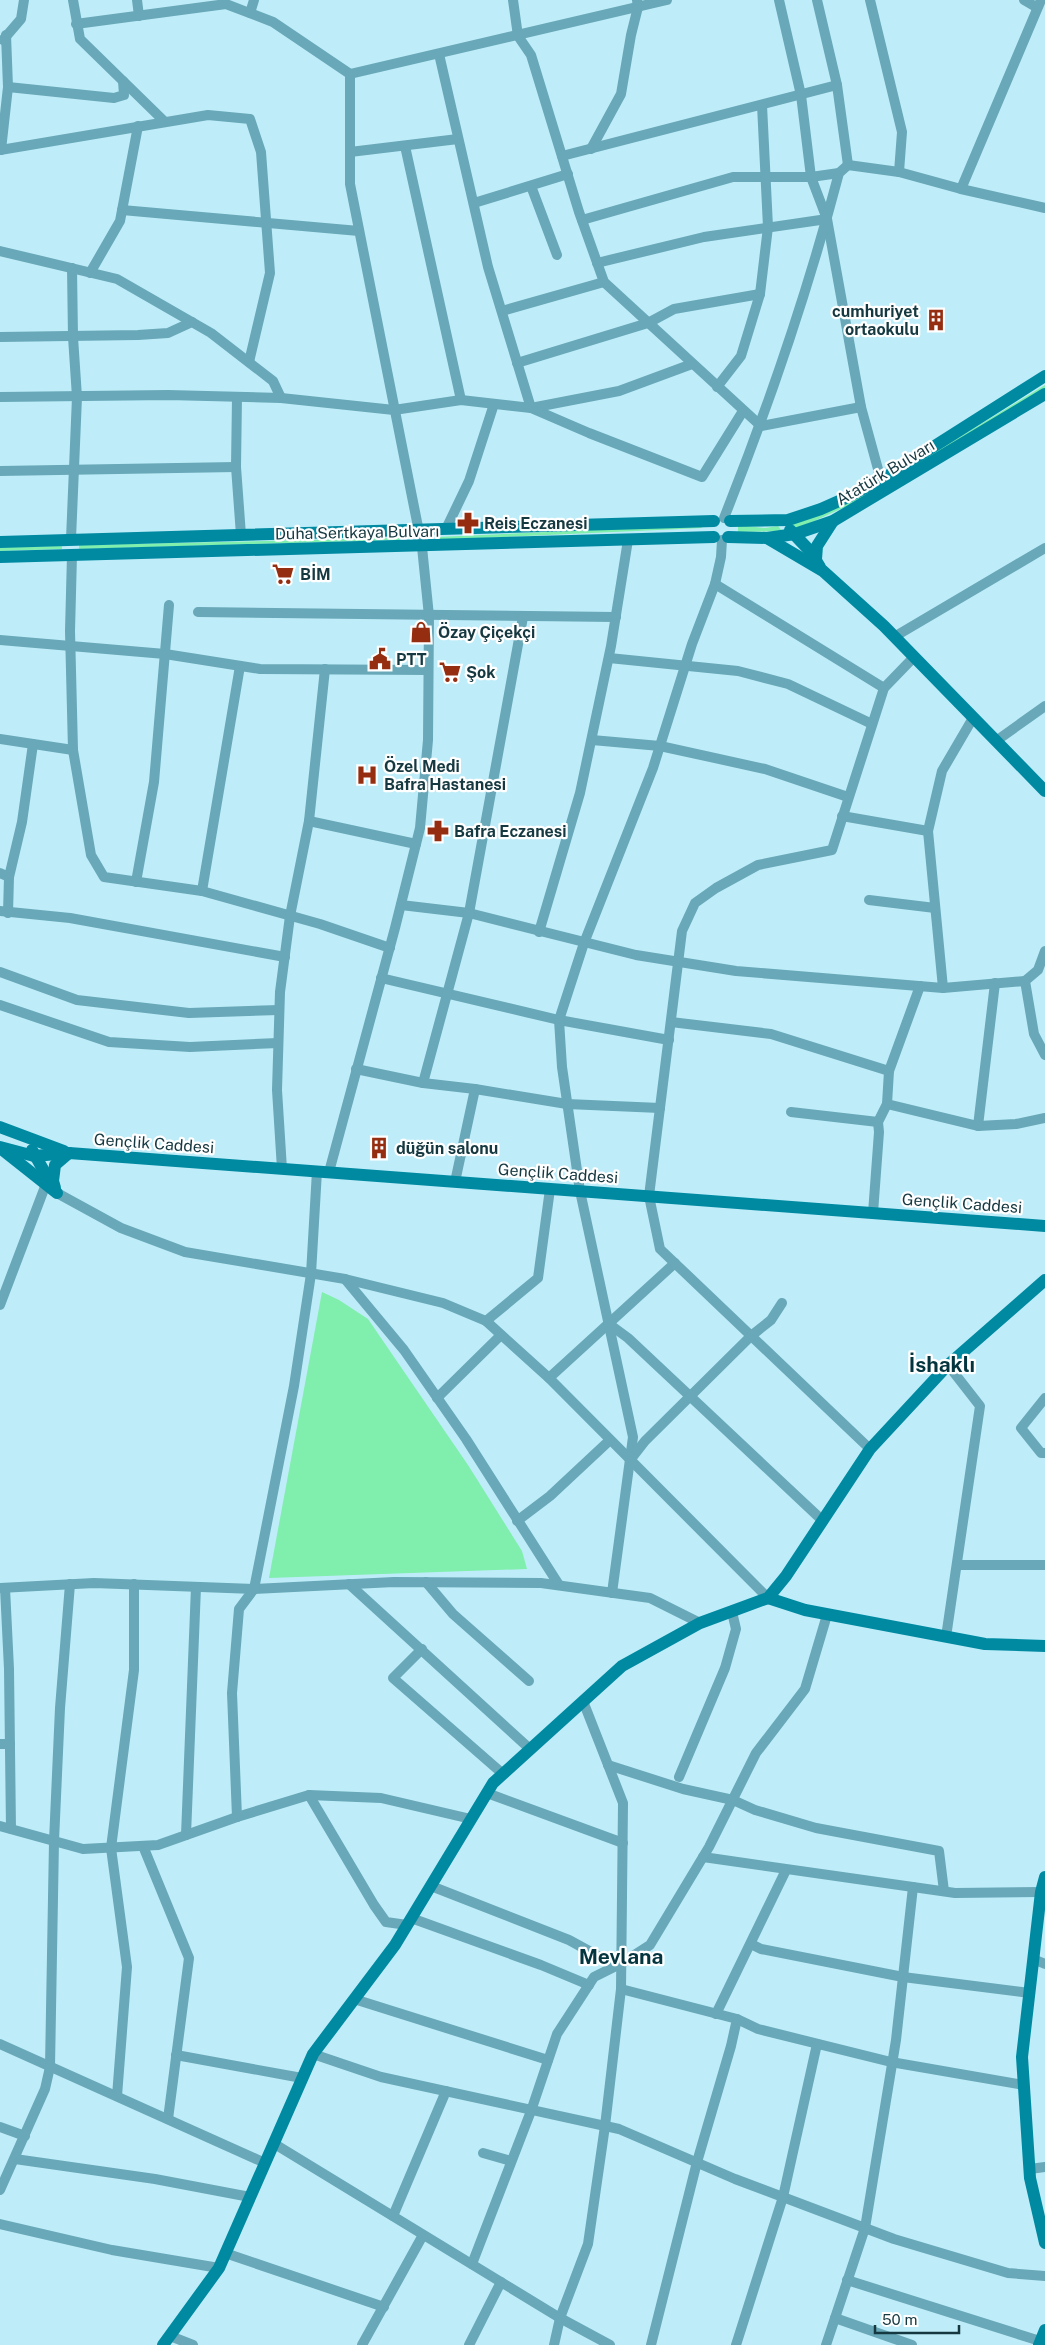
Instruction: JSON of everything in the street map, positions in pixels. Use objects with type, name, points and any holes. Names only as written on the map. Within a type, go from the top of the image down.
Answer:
[{"type":"main road","name":"Duha Sertkaya Bulvarı","points":[[0,542],[723,520],[779,520],[801,516],[821,509],[881,480],[1045,376]]},
{"type":"main road","name":"Atatürk Bulvarı","points":[[722,538],[767,538],[795,534],[833,521],[848,514],[1045,394]]},
{"type":"main road","points":[[723,520],[733,528],[722,538],[710,527],[723,520]]},
{"type":"main road","points":[[779,520],[795,534],[816,559],[823,571]]},
{"type":"main road","points":[[816,559],[820,540],[833,521]]},
{"type":"main road","name":"Duha Sertkaya Bulvarı","points":[[0,557],[722,538]]},
{"type":"main road","points":[[767,538],[823,571],[894,637],[1045,791]]},
{"type":"main road","points":[[0,1127],[28,1139],[69,1152]]},
{"type":"main road","points":[[28,1139],[34,1156],[57,1193]]},
{"type":"main road","points":[[0,1147],[34,1156],[69,1152]]},
{"type":"main road","points":[[0,1147],[57,1193]]},
{"type":"main road","points":[[57,1193],[53,1182],[55,1165],[69,1152]]},
{"type":"main road","name":"Gençlik Caddesi","points":[[69,1152],[1045,1226]]},
{"type":"main road","points":[[167,2340],[219,2268],[313,2054],[395,1945],[494,1783],[622,1666],[700,1623],[768,1598],[786,1576],[870,1449],[948,1365],[1045,1280]]},
{"type":"main road","points":[[768,1598],[805,1610],[985,1644],[1045,1646]]},
{"type":"main road","points":[[1045,1877],[1041,1892],[1042,1913],[1039,1962],[1030,1993],[1022,2057],[1030,2169],[1043,2223],[1045,2243]]},
{"type":"street","points":[[24,0],[21,20],[3,39],[8,87],[1,150],[208,115],[250,119],[261,152],[270,273],[249,362]]},
{"type":"street","points":[[73,0],[80,39],[165,122]]},
{"type":"street","points":[[137,0],[139,16]]},
{"type":"street","points":[[250,13],[254,0]]},
{"type":"street","points":[[512,0],[518,36],[531,55],[582,220],[604,282],[761,426]]},
{"type":"street","points":[[76,24],[226,4],[273,22],[350,74],[518,36],[638,4],[667,0]]},
{"type":"street","points":[[779,0],[801,95],[811,177],[827,219],[861,407],[881,480]]},
{"type":"street","points":[[817,0],[837,85],[848,165]]},
{"type":"street","points":[[870,0],[902,132],[899,172]]},
{"type":"street","points":[[961,189],[1038,3],[1024,0]]},
{"type":"street","points":[[590,149],[621,94],[638,4]]},
{"type":"street","points":[[439,54],[488,267],[531,408],[702,477],[743,411]]},
{"type":"street","points":[[236,1817],[232,1692],[238,1609],[254,1589],[294,1386],[311,1274],[323,1172],[356,1069],[390,948],[420,828],[428,740],[429,616],[422,547],[350,184],[350,74]]},
{"type":"street","points":[[8,87],[114,98],[124,95],[122,81]]},
{"type":"street","points":[[562,156],[837,85]]},
{"type":"street","points":[[717,387],[741,356],[760,294],[768,227],[762,105]]},
{"type":"street","points":[[90,273],[120,221],[138,126]]},
{"type":"street","points":[[350,152],[458,139]]},
{"type":"street","points":[[405,146],[461,400]]},
{"type":"street","points":[[848,165],[899,172],[961,189],[1045,208]]},
{"type":"street","points":[[723,520],[761,426],[818,253],[839,174],[848,165]]},
{"type":"street","points":[[474,203],[568,174]]},
{"type":"street","points":[[582,220],[733,177],[811,177],[839,174]]},
{"type":"street","points":[[531,186],[557,255]]},
{"type":"street","points":[[122,210],[359,231]]},
{"type":"street","points":[[597,263],[704,237],[827,219]]},
{"type":"street","points":[[0,251],[117,279],[211,333],[273,381],[281,398]]},
{"type":"street","points":[[71,539],[77,397],[73,337],[72,268]]},
{"type":"street","points":[[502,311],[604,282]]},
{"type":"street","points":[[517,363],[648,323],[674,309],[760,294]]},
{"type":"street","points":[[0,337],[73,337],[168,333],[192,322]]},
{"type":"street","points":[[0,397],[168,395],[281,398],[394,410],[461,400],[531,408],[619,391],[692,364]]},
{"type":"street","points":[[237,397],[236,466],[241,535]]},
{"type":"street","points":[[446,529],[469,481],[494,404]]},
{"type":"street","points":[[761,426],[861,407]]},
{"type":"street","points":[[0,471],[236,466]]},
{"type":"street","points":[[612,1593],[633,1437],[580,1191],[567,1104],[559,1020],[584,943],[660,746],[685,666],[715,584],[721,557],[722,538]]},
{"type":"street","points":[[539,932],[580,793],[609,658],[628,540]]},
{"type":"street","points":[[894,637],[1045,548]]},
{"type":"street","points":[[72,555],[70,646],[73,750],[90,856],[104,877],[202,891],[290,916],[390,948]]},
{"type":"street","points":[[715,584],[884,688]]},
{"type":"street","points":[[136,882],[154,782],[169,605]]},
{"type":"street","points":[[198,612],[616,617]]},
{"type":"street","points":[[423,1083],[470,913],[523,617]]},
{"type":"street","points":[[0,640],[165,654],[260,669],[428,670]]},
{"type":"street","points":[[870,1449],[660,1249],[649,1196],[682,931],[695,903],[716,888],[758,865],[832,850],[884,688],[914,657]]},
{"type":"street","points":[[609,658],[738,671],[788,684],[872,724]]},
{"type":"street","points":[[202,891],[240,666]]},
{"type":"street","points":[[282,1169],[278,1090],[279,1010],[290,916],[309,821],[325,669]]},
{"type":"street","points":[[996,741],[1045,706]]},
{"type":"street","points":[[943,988],[928,831],[942,771],[973,718]]},
{"type":"street","points":[[0,739],[73,750]]},
{"type":"street","points":[[592,740],[660,746],[764,769],[848,797]]},
{"type":"street","points":[[33,744],[22,822],[4,875],[4,912],[70,918],[284,957]]},
{"type":"street","points":[[842,816],[928,831]]},
{"type":"street","points":[[309,821],[416,844]]},
{"type":"street","points":[[869,900],[935,908]]},
{"type":"street","points":[[401,905],[470,913],[636,956],[736,971],[943,988],[1025,981],[1038,970],[1045,951]]},
{"type":"street","points":[[0,972],[77,1000],[189,1013],[279,1010]]},
{"type":"street","points":[[381,978],[559,1020],[669,1040]]},
{"type":"street","points":[[1025,981],[1034,1034],[1045,1055]]},
{"type":"street","points":[[978,1126],[995,983]]},
{"type":"street","points":[[873,1213],[879,1132],[878,1122],[887,1104],[889,1071],[920,986]]},
{"type":"street","points":[[0,1005],[109,1042],[190,1047],[278,1043]]},
{"type":"street","points":[[671,1022],[771,1034],[889,1071]]},
{"type":"street","points":[[356,1069],[423,1083],[475,1089],[567,1104],[660,1108]]},
{"type":"street","points":[[455,1182],[475,1089]]},
{"type":"street","points":[[887,1104],[978,1126],[1016,1124],[1045,1118]]},
{"type":"street","points":[[791,1112],[878,1122]]},
{"type":"street","points":[[0,1305],[46,1184]]},
{"type":"street","points":[[486,1321],[538,1278],[550,1189]]},
{"type":"street","points":[[57,1193],[121,1228],[186,1252],[345,1279],[443,1303],[486,1321],[549,1378],[768,1598]]},
{"type":"street","points":[[549,1378],[675,1263]]},
{"type":"street","points":[[345,1279],[404,1350],[558,1585]]},
{"type":"street","points":[[630,1460],[645,1441],[750,1336],[771,1320],[782,1303]]},
{"type":"street","points":[[608,1324],[628,1338],[692,1396],[822,1521]]},
{"type":"street","points":[[437,1398],[501,1335]]},
{"type":"street","points":[[946,1637],[980,1406],[948,1365]]},
{"type":"street","points":[[1045,1398],[1021,1428],[1041,1453],[1045,1453]]},
{"type":"street","points":[[517,1521],[550,1496],[610,1440]]},
{"type":"street","points":[[957,1565],[1045,1565]]},
{"type":"street","points":[[11,1829],[5,1744],[9,1669],[2,1588],[70,1584],[134,1584],[254,1589],[426,1582],[541,1582],[650,1598],[700,1623]]},
{"type":"street","points":[[426,1582],[453,1614],[529,1681]]},
{"type":"street","points":[[0,2190],[45,2089],[50,2067],[54,1841],[60,1708],[70,1584]]},
{"type":"street","points":[[117,2096],[127,1967],[111,1848],[134,1670],[134,1584]]},
{"type":"street","points":[[349,1584],[530,1749]]},
{"type":"street","points":[[186,1835],[196,1586]]},
{"type":"street","points":[[679,1777],[725,1668],[736,1629],[732,1612]]},
{"type":"street","points":[[472,2264],[531,2111],[557,2034],[594,1976],[622,1963],[650,1945],[703,1857],[756,1753],[805,1689],[827,1614]]},
{"type":"street","points":[[422,1649],[393,1678],[502,1774]]},
{"type":"street","points":[[554,2345],[560,2318],[588,2244],[605,2126],[621,1988],[623,1803],[583,1701]]},
{"type":"street","points":[[608,1765],[683,1789],[733,1800],[755,1810],[816,1828],[939,1850],[944,1891]]},
{"type":"street","points":[[487,1794],[624,1843]]},
{"type":"street","points":[[308,1795],[386,1922],[409,1921],[541,1965],[589,1984]]},
{"type":"street","points":[[0,1826],[84,1849],[158,1845],[236,1817],[308,1795],[381,1798],[471,1819]]},
{"type":"street","points":[[143,1846],[188,1958],[168,2119]]},
{"type":"street","points":[[703,1857],[944,1891],[1041,1892]]},
{"type":"street","points":[[716,2014],[786,1870]]},
{"type":"street","points":[[431,1886],[570,1940],[600,1957],[622,1963]]},
{"type":"street","points":[[826,2345],[865,2228],[896,2040],[913,1887]]},
{"type":"street","points":[[751,1944],[761,1949],[903,1978],[1030,1993]]},
{"type":"street","points":[[621,1988],[736,2019],[758,2029],[891,2062],[1024,2085]]},
{"type":"street","points":[[354,1999],[548,2060]]},
{"type":"street","points":[[651,2345],[697,2162],[731,2046],[736,2019]]},
{"type":"street","points":[[0,2044],[265,2163]]},
{"type":"street","points":[[736,2345],[783,2197],[817,2044]]},
{"type":"street","points":[[313,2054],[381,2077],[619,2129],[783,2197],[894,2239],[1008,2273],[1045,2276]]},
{"type":"street","points":[[176,2055],[302,2078]]},
{"type":"street","points":[[393,2216],[446,2091]]},
{"type":"street","points":[[0,2127],[25,2136]]},
{"type":"street","points":[[274,2143],[560,2318],[610,2345]]},
{"type":"street","points":[[483,2153],[512,2161]]},
{"type":"street","points":[[15,2159],[155,2179],[250,2196]]},
{"type":"street","points":[[1030,2169],[1045,2167]]},
{"type":"street","points":[[0,2224],[112,2250],[219,2268]]},
{"type":"street","points":[[362,2345],[423,2235]]},
{"type":"street","points":[[225,2253],[384,2307]]},
{"type":"street","points":[[848,2280],[1041,2339]]},
{"type":"street","points":[[469,2345],[501,2282]]},
{"type":"street","points":[[835,2318],[912,2345]]},
{"type":"street","points":[[167,2340],[193,2345]]},
{"type":"green space","points":[[1045,385],[1045,389],[1025,402],[873,494],[797,529],[792,524],[824,513],[871,491]]},
{"type":"green space","points":[[701,525],[702,528],[438,540],[437,537]]},
{"type":"green space","points":[[738,525],[765,528],[778,526],[782,531],[738,532]]},
{"type":"green space","points":[[399,538],[400,540],[79,549],[79,545]]},
{"type":"green space","points":[[62,546],[62,549],[0,551],[0,547]]},
{"type":"green space","points":[[322,1292],[339,1300],[368,1319],[468,1465],[522,1551],[527,1569],[269,1578]]},
{"type":"place","name":"cumhuriyet ortaokulu","points":[[936,320]]},
{"type":"place","name":"Reis Eczanesi","points":[[468,523]]},
{"type":"place","name":"BİM","points":[[283,574]]},
{"type":"place","name":"Özay Çiçekçi","points":[[421,632]]},
{"type":"place","name":"PTT","points":[[380,659]]},
{"type":"place","name":"Şok","points":[[450,672]]},
{"type":"place","name":"Özel Medi Bafra Hastanesi","points":[[367,775]]},
{"type":"place","name":"Bafra Eczanesi","points":[[438,831]]},
{"type":"place","name":"düğün salonu","points":[[379,1148]]},
{"type":"district","name":"İshaklı","points":[[942,1365]]},
{"type":"district","name":"Mevlana","points":[[621,1957]]}]
